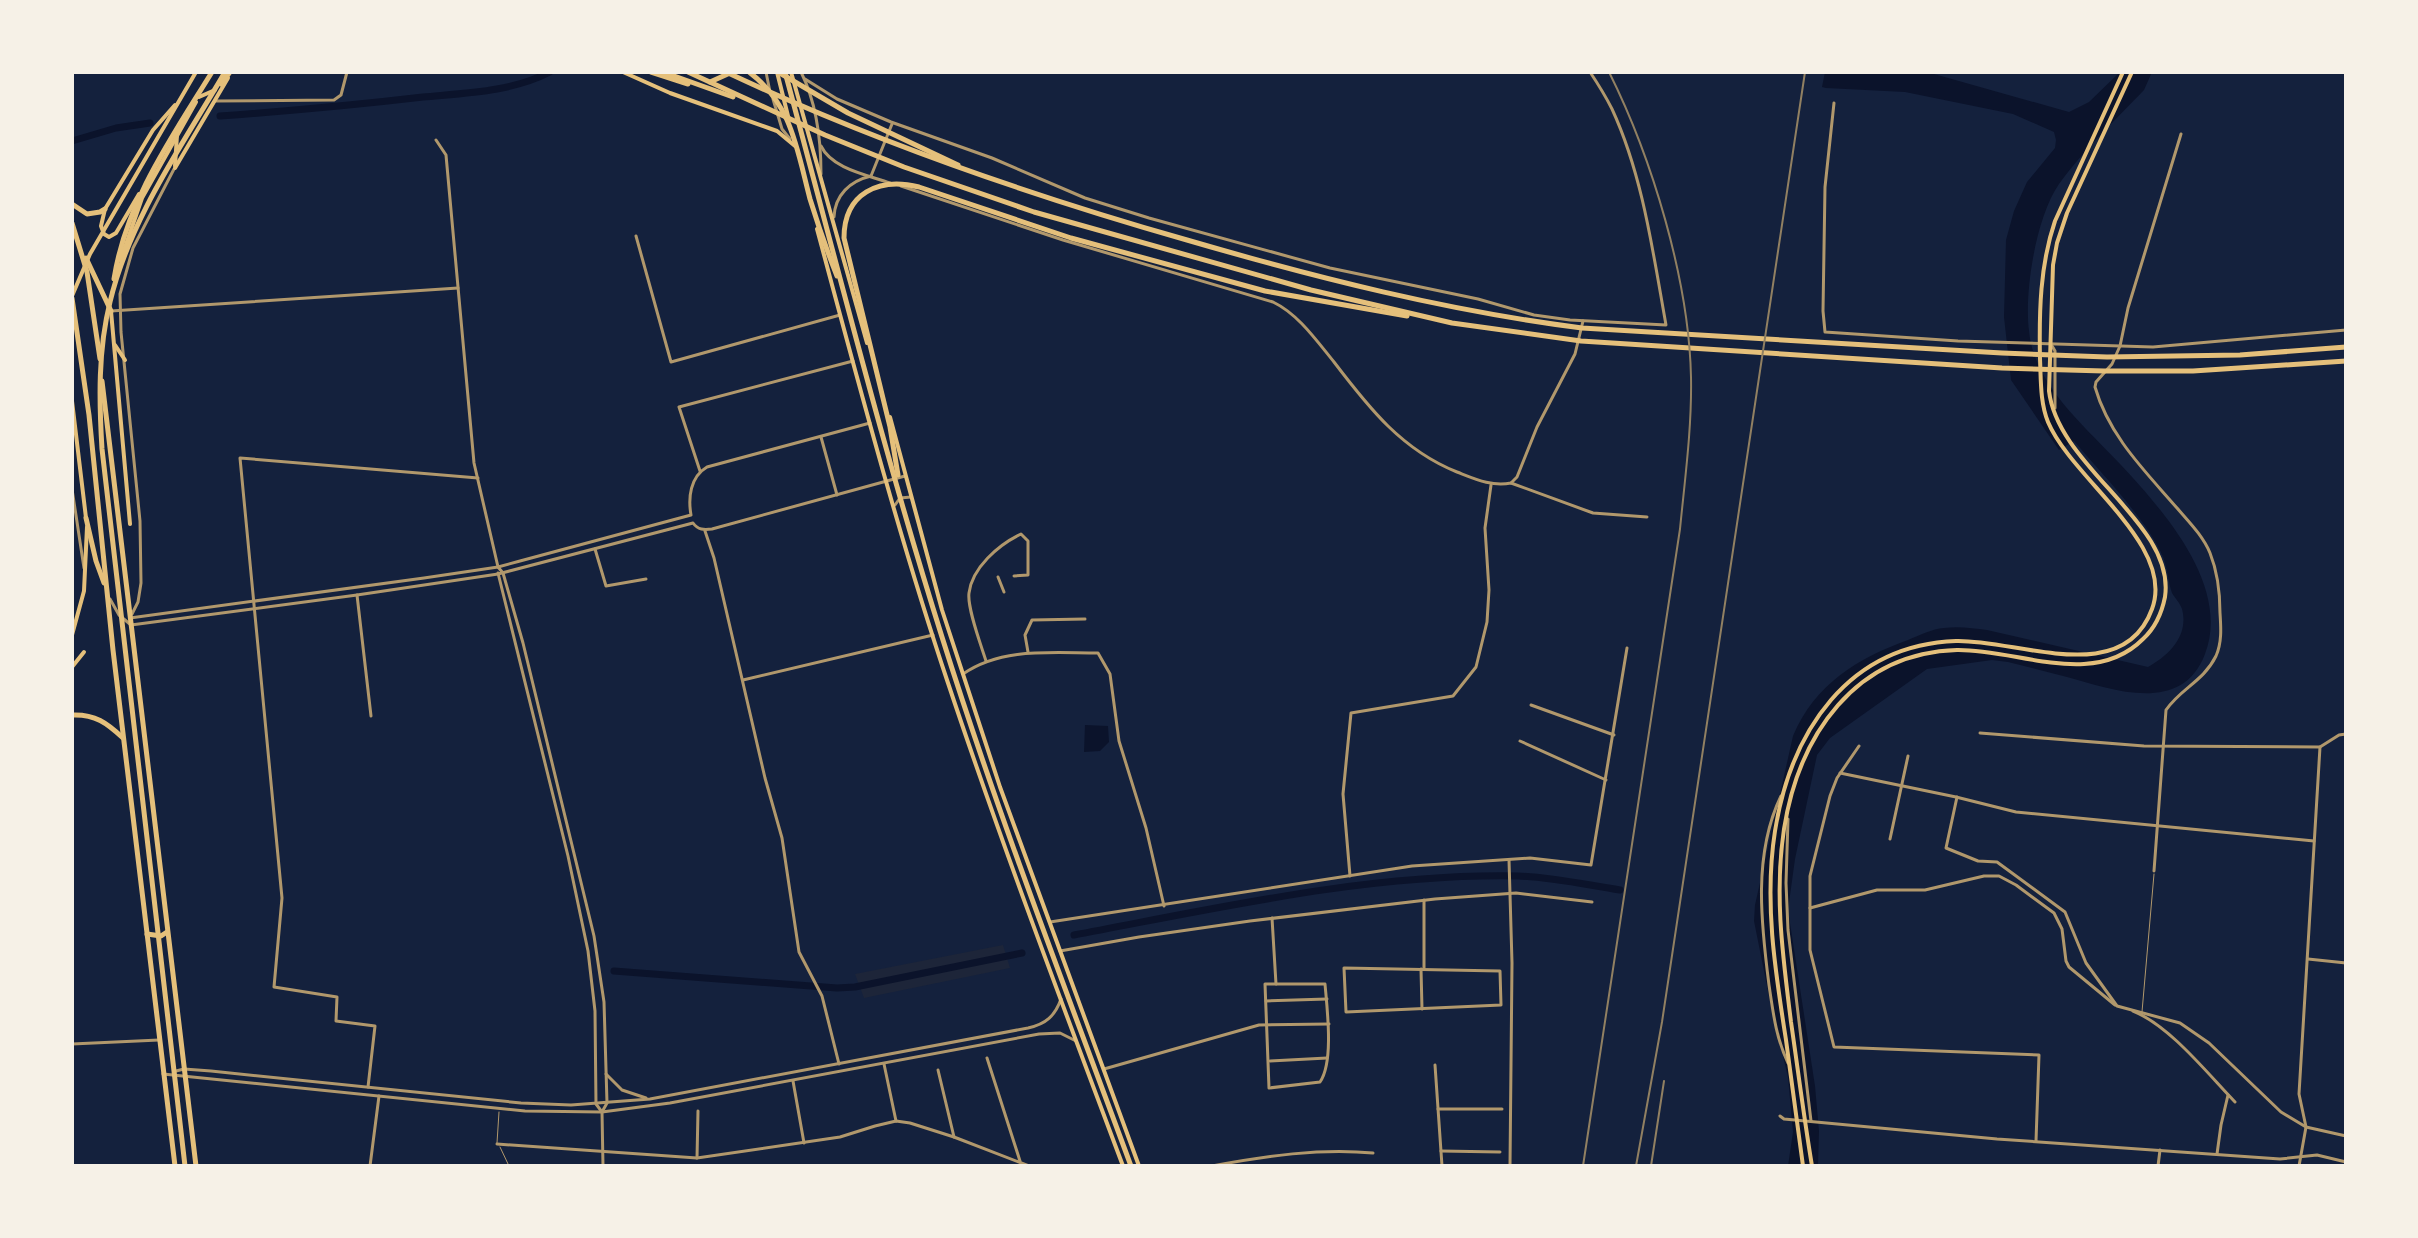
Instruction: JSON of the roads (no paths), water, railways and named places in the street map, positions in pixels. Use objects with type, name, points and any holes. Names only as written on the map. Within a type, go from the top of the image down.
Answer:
[{"type":"highway","points":[[185,1166],[102,449],[101,368],[122,242],[135,205],[213,72]]},
{"type":"highway","points":[[110,303],[135,230],[207,103],[229,72]]},
{"type":"highway","points":[[651,72],[689,84],[712,82],[729,72],[863,133],[999,182],[1142,227],[1316,276],[1408,298],[1542,323],[1597,329],[2050,356],[2149,358],[2346,347]]},
{"type":"highway","points":[[663,72],[761,106]]},
{"type":"highway","points":[[688,72],[904,167],[1034,212],[1253,275],[1452,323]]},
{"type":"highway","points":[[749,72],[772,93],[786,115],[823,240],[844,294]]},
{"type":"highway","points":[[777,72],[848,113],[999,182]]},
{"type":"highway","points":[[785,72],[933,609],[988,776],[1131,1166]]},
{"type":"highway","points":[[904,504],[890,427],[844,245],[844,225],[849,210],[860,197],[878,186],[897,183],[1071,238],[1265,291],[1452,323],[1596,342],[1973,366],[2104,371],[2242,369],[2346,361]]},
{"type":"highway","points":[[72,204],[87,214],[105,209]]},
{"type":"highway","points":[[72,223],[82,253],[96,324],[196,1166]]},
{"type":"highway","points":[[82,253],[111,311]]},
{"type":"highway","points":[[72,297],[85,380],[175,1166]]},
{"type":"highway","points":[[86,518],[99,570],[107,587]]},
{"type":"highway","points":[[72,715],[92,716],[106,721],[124,739]]},
{"type":"highway","points":[[147,934],[161,936],[167,932]]},
{"type":"main road","points":[[72,297],[90,254],[194,72]]},
{"type":"main road","points":[[130,524],[113,342],[113,286],[137,211],[149,185],[213,72]]},
{"type":"main road","points":[[175,168],[229,72]]},
{"type":"main road","points":[[623,72],[670,93],[777,131],[795,146]]},
{"type":"main road","points":[[777,72],[840,315],[933,635],[981,779],[1122,1163],[1129,1163],[1135,1155]]},
{"type":"main road","points":[[791,72],[907,476],[939,599],[1000,787],[1139,1166]]},
{"type":"main road","points":[[1803,1166],[1774,959],[1770,903],[1776,829],[1787,786],[1799,750],[1824,707],[1857,674],[1884,658],[1924,645],[1956,641],[2059,654],[2100,653],[2129,641],[2146,622],[2156,594],[2156,578],[2149,556],[2136,536],[2068,456],[2053,433],[2042,399],[2040,343],[2043,273],[2051,232],[2123,72]]},
{"type":"main road","points":[[1812,1166],[1779,925],[1780,868],[1788,810],[1802,767],[1820,730],[1848,693],[1879,670],[1912,656],[1959,650],[1986,651],[2069,664],[2098,663],[2129,651],[2156,624],[2165,591],[2159,556],[2065,436],[2056,420],[2049,391],[2053,265],[2059,235],[2132,72]]},
{"type":"main road","points":[[199,97],[223,86]]},
{"type":"main road","points":[[149,185],[134,200],[114,236],[106,235],[102,231],[105,209],[153,130],[179,100]]},
{"type":"main road","points":[[175,168],[178,133]]},
{"type":"main road","points":[[113,342],[125,360]]},
{"type":"main road","points":[[72,401],[86,518],[85,574],[81,606],[72,635]]},
{"type":"main road","points":[[72,667],[84,652]]},
{"type":"street","points":[[215,101],[334,100],[341,95],[347,72]]},
{"type":"street","points":[[766,72],[782,129],[795,146]]},
{"type":"street","points":[[801,72],[814,110],[821,146],[821,182]]},
{"type":"street","points":[[805,79],[837,99],[893,122],[992,158],[1085,198],[1149,218],[1379,279],[1478,299],[1534,315],[1666,325],[1643,204],[1630,157],[1612,109],[1590,72]]},
{"type":"street","points":[[1834,103],[1825,187],[1825,332],[1981,342],[2153,347],[2346,330]]},
{"type":"street","points":[[871,176],[893,122]]},
{"type":"street","points":[[2154,871],[2166,710],[2171,702],[2202,677],[2217,653],[2221,638],[2218,576],[2210,553],[2198,533],[2120,441],[2100,404],[2095,387],[2112,364],[2120,346],[2128,308],[2181,134]]},
{"type":"street","points":[[436,140],[446,155],[474,463],[498,567],[531,673],[594,936],[604,1002],[607,1103],[602,1112],[603,1166]]},
{"type":"street","points":[[821,146],[840,164],[871,176],[1031,230],[1260,297],[1283,307],[1325,351],[1370,410],[1422,454],[1492,484],[1511,483],[1593,513],[1647,517]]},
{"type":"street","points":[[131,621],[140,593],[141,556],[119,311],[121,286],[133,248],[175,168]]},
{"type":"street","points":[[834,229],[834,210],[841,193],[858,180],[871,176]]},
{"type":"street","points":[[636,236],[671,362],[840,315]]},
{"type":"street","points":[[111,311],[458,288]]},
{"type":"street","points":[[1511,483],[1517,477],[1537,427],[1570,366],[1583,321]]},
{"type":"street","points":[[700,471],[679,407],[853,361]]},
{"type":"street","points":[[870,423],[700,471],[691,489],[693,523],[705,530],[907,476]]},
{"type":"street","points":[[820,437],[837,495]]},
{"type":"street","points":[[368,1087],[375,1026],[336,1021],[337,997],[274,987],[282,898],[240,458],[478,478]]},
{"type":"street","points":[[1350,876],[1343,794],[1351,713],[1453,696],[1476,667],[1487,622],[1489,590],[1485,528],[1492,484]]},
{"type":"street","points":[[72,489],[85,574]]},
{"type":"street","points":[[894,506],[900,498],[910,496],[913,499]]},
{"type":"street","points":[[107,587],[125,622],[498,567],[691,515]]},
{"type":"street","points":[[131,621],[255,609],[500,573],[693,523]]},
{"type":"street","points":[[705,530],[782,838],[799,952],[822,996],[839,1064]]},
{"type":"street","points":[[986,661],[969,602],[972,580],[990,556],[1021,534],[1028,541],[1028,575],[1014,576]]},
{"type":"street","points":[[595,549],[606,586],[646,579]]},
{"type":"street","points":[[500,573],[585,937],[595,1011],[596,1104],[602,1112]]},
{"type":"street","points":[[998,577],[1004,592]]},
{"type":"street","points":[[357,595],[371,716]]},
{"type":"street","points":[[1028,652],[1025,635],[1032,620],[1085,619]]},
{"type":"street","points":[[743,680],[933,635]]},
{"type":"street","points":[[1050,922],[1412,866],[1530,858],[1591,865],[1627,648]]},
{"type":"street","points":[[963,674],[986,661],[1028,652],[1098,653],[1110,674],[1119,741],[1146,828],[1164,906]]},
{"type":"street","points":[[1531,705],[1614,735]]},
{"type":"street","points":[[1980,733],[2163,746],[2320,747],[2346,734]]},
{"type":"street","points":[[1520,741],[1606,780]]},
{"type":"street","points":[[1859,746],[1840,773],[1830,796],[1810,876],[1810,950],[1834,1047],[2039,1055],[2036,1141]]},
{"type":"street","points":[[2299,1166],[2306,1127],[2299,1094],[2320,747]]},
{"type":"street","points":[[1890,839],[1908,756]]},
{"type":"street","points":[[1840,773],[2016,812],[2314,841]]},
{"type":"street","points":[[1787,786],[1771,821],[1765,850],[1762,911],[1775,1027],[1783,1052],[1800,1083],[1809,1121]]},
{"type":"street","points":[[1957,797],[1946,848],[1978,861],[1997,862],[2065,912],[2086,963],[2117,1006],[2168,1018],[2200,1036],[2281,1112],[2306,1127],[2346,1136]]},
{"type":"street","points":[[1788,810],[1788,930],[1809,1121]]},
{"type":"street","points":[[1509,860],[1512,963],[1510,1166]]},
{"type":"street","points":[[1810,908],[1877,890],[1925,890],[1984,876],[2004,878],[2054,913],[2062,929],[2069,967],[2110,1003],[2151,1018],[2235,1102]]},
{"type":"street","points":[[1060,952],[1272,918],[1424,900],[1509,894],[1592,902]]},
{"type":"street","points":[[1422,1009],[1424,900]]},
{"type":"street","points":[[1272,918],[1276,984]]},
{"type":"street","points":[[2308,959],[2346,963]]},
{"type":"street","points":[[1344,968],[1500,971],[1501,1005],[1422,1009],[1346,1012],[1344,968]]},
{"type":"street","points":[[1265,984],[1325,984],[1327,999],[1327,1058],[1325,1074],[1320,1082],[1269,1088],[1265,984]]},
{"type":"street","points":[[163,1074],[368,1087],[521,1103],[596,1104],[650,1099],[1037,1026],[1055,1013],[1061,999]]},
{"type":"street","points":[[1266,1001],[1327,999]]},
{"type":"street","points":[[1104,1069],[1259,1025],[1329,1024]]},
{"type":"street","points":[[184,1073],[499,1108],[565,1113],[602,1112],[793,1081],[1039,1034],[1060,1033],[1077,1042]]},
{"type":"street","points":[[72,1044],[159,1042]]},
{"type":"street","points":[[987,1058],[1021,1162]]},
{"type":"street","points":[[1269,1061],[1327,1058]]},
{"type":"street","points":[[884,1064],[896,1121]]},
{"type":"street","points":[[1435,1065],[1442,1166]]},
{"type":"street","points":[[938,1070],[954,1137]]},
{"type":"street","points":[[606,1073],[622,1090],[650,1099]]},
{"type":"street","points":[[793,1081],[804,1143]]},
{"type":"street","points":[[2217,1154],[2228,1095]]},
{"type":"street","points":[[370,1166],[379,1096]]},
{"type":"street","points":[[1438,1109],[1502,1109]]},
{"type":"street","points":[[697,1158],[698,1111]]},
{"type":"street","points":[[1782,1117],[2036,1141],[2280,1159],[2317,1155],[2346,1162]]},
{"type":"street","points":[[497,1144],[697,1158],[840,1137],[896,1121],[954,1137],[1029,1166]]},
{"type":"street","points":[[2158,1166],[2161,1149]]},
{"type":"street","points":[[1212,1166],[1258,1158],[1344,1150],[1373,1153]]},
{"type":"street","points":[[1441,1151],[1500,1152]]},
{"type":"lane","points":[[2142,1012],[2154,871]]},
{"type":"lane","points":[[499,1108],[497,1144],[509,1166]]},
{"type":"lane","points":[[697,1158],[697,1166]]},
{"type":"waterway","points":[[220,116],[488,90],[520,84],[550,72]]},
{"type":"waterway","points":[[72,141],[116,128],[150,123]]},
{"type":"waterway","points":[[1074,935],[1295,894],[1407,880],[1518,876],[1620,890]]},
{"type":"waterway","points":[[614,971],[837,988],[1022,953]]},
{"type":"railway","points":[[1583,1166],[1680,529],[1691,396],[1689,340],[1676,261],[1640,142],[1609,72]]},
{"type":"railway","points":[[1636,1166],[1662,1022],[1805,72]]},
{"type":"railway","points":[[1651,1166],[1664,1081]]}]
